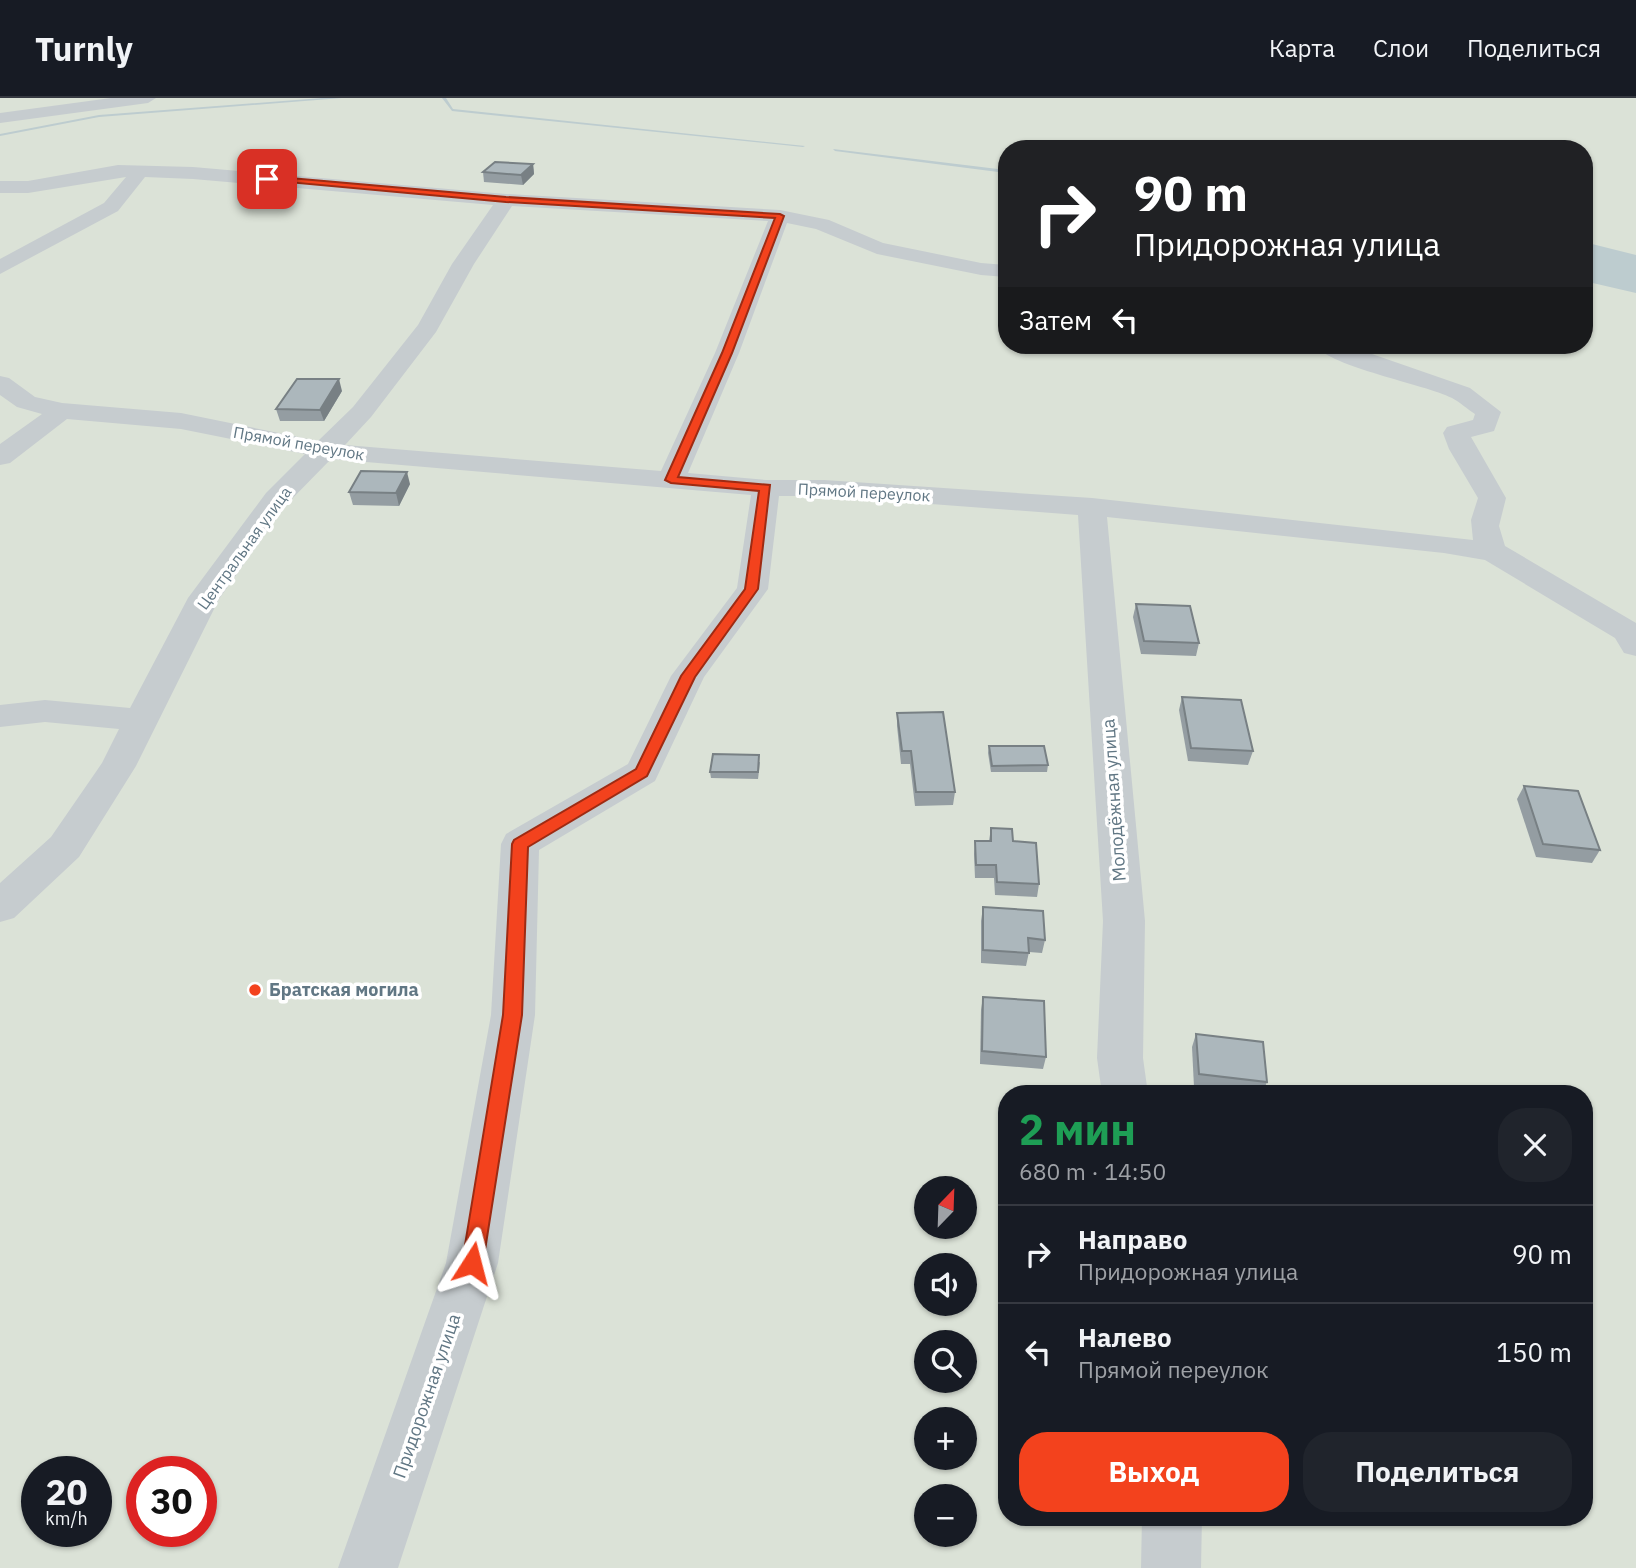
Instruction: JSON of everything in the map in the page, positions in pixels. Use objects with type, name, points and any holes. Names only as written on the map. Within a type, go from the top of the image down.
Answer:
[{"type":"street","points":[[0,118],[148,98]]},
{"type":"street","points":[[0,187],[28,187],[118,172],[140,172],[273,179],[506,200],[780,216],[822,224],[877,248],[998,270]]},
{"type":"street","points":[[0,268],[111,207],[140,172]]},
{"type":"street","name":"Центральная улица","points":[[0,907],[65,847],[118,766],[204,598],[276,499],[362,412],[428,327],[463,264],[506,200]]},
{"type":"street","points":[[671,480],[727,353],[780,216]]},
{"type":"street","points":[[1347,354],[1461,393],[1488,412],[1485,425],[1457,433],[1462,449],[1492,498],[1483,517],[1486,538],[1494,554]]},
{"type":"street","name":"Прямой переулок","points":[[0,383],[13,402],[62,411],[181,421],[324,450],[380,457],[766,488],[824,488],[1091,507],[1431,542],[1494,554],[1628,632],[1636,646]]},
{"type":"street","points":[[0,457],[62,411]]},
{"type":"street","name":"Придорожная улица","points":[[368,1568],[472,1263],[513,1015],[520,844],[642,772],[688,676],[752,589],[766,488]]},
{"type":"street","name":"Молодёжная улица","points":[[1091,507],[1124,921],[1120,1058],[1124,1085]]},
{"type":"street","points":[[0,716],[45,710],[141,720]]},
{"type":"street","points":[[1171,1568],[1172,1526]]},
{"type":"shaded area","points":[[0,98],[1636,98],[1636,1568],[0,1568]]},
{"type":"shaded area","points":[[1593,244],[1636,255],[1636,293],[1593,283]]},
{"type":"building","points":[[495,162],[533,164],[521,175],[483,172]]},
{"type":"building","points":[[297,379],[339,379],[320,410],[276,409]]},
{"type":"building","points":[[361,471],[407,472],[396,493],[349,492]]},
{"type":"building","points":[[1136,604],[1190,606],[1199,643],[1144,641]]},
{"type":"building","points":[[1182,697],[1241,700],[1253,751],[1191,748]]},
{"type":"building","points":[[943,712],[955,792],[916,792],[911,751],[902,751],[897,713]]},
{"type":"building","points":[[989,746],[1044,746],[1048,765],[992,766]]},
{"type":"building","points":[[713,754],[759,755],[758,772],[710,772]]},
{"type":"building","points":[[1524,786],[1578,791],[1600,850],[1543,844]]},
{"type":"building","points":[[991,828],[1012,829],[1013,841],[1036,843],[1039,884],[997,882],[996,865],[976,865],[975,841],[991,841]]},
{"type":"building","points":[[983,907],[1043,911],[1045,940],[1028,938],[1029,953],[983,950]]},
{"type":"building","points":[[983,997],[1044,1001],[1046,1057],[982,1051]]},
{"type":"building","points":[[1196,1034],[1263,1042],[1267,1082],[1199,1074]]},
{"type":"waterway","points":[[0,135],[99,116],[340,98]]},
{"type":"waterway","points":[[444,98],[452,110],[803,146]]},
{"type":"waterway","points":[[835,150],[998,171]]},
{"type":"place","name":"Братская могила","points":[[255,990]]},
{"type":"route","points":[[267,179],[506,200],[780,216],[727,353],[671,480],[766,488],[752,589],[688,676],[642,772],[520,844],[513,1015],[472,1263]]}]
